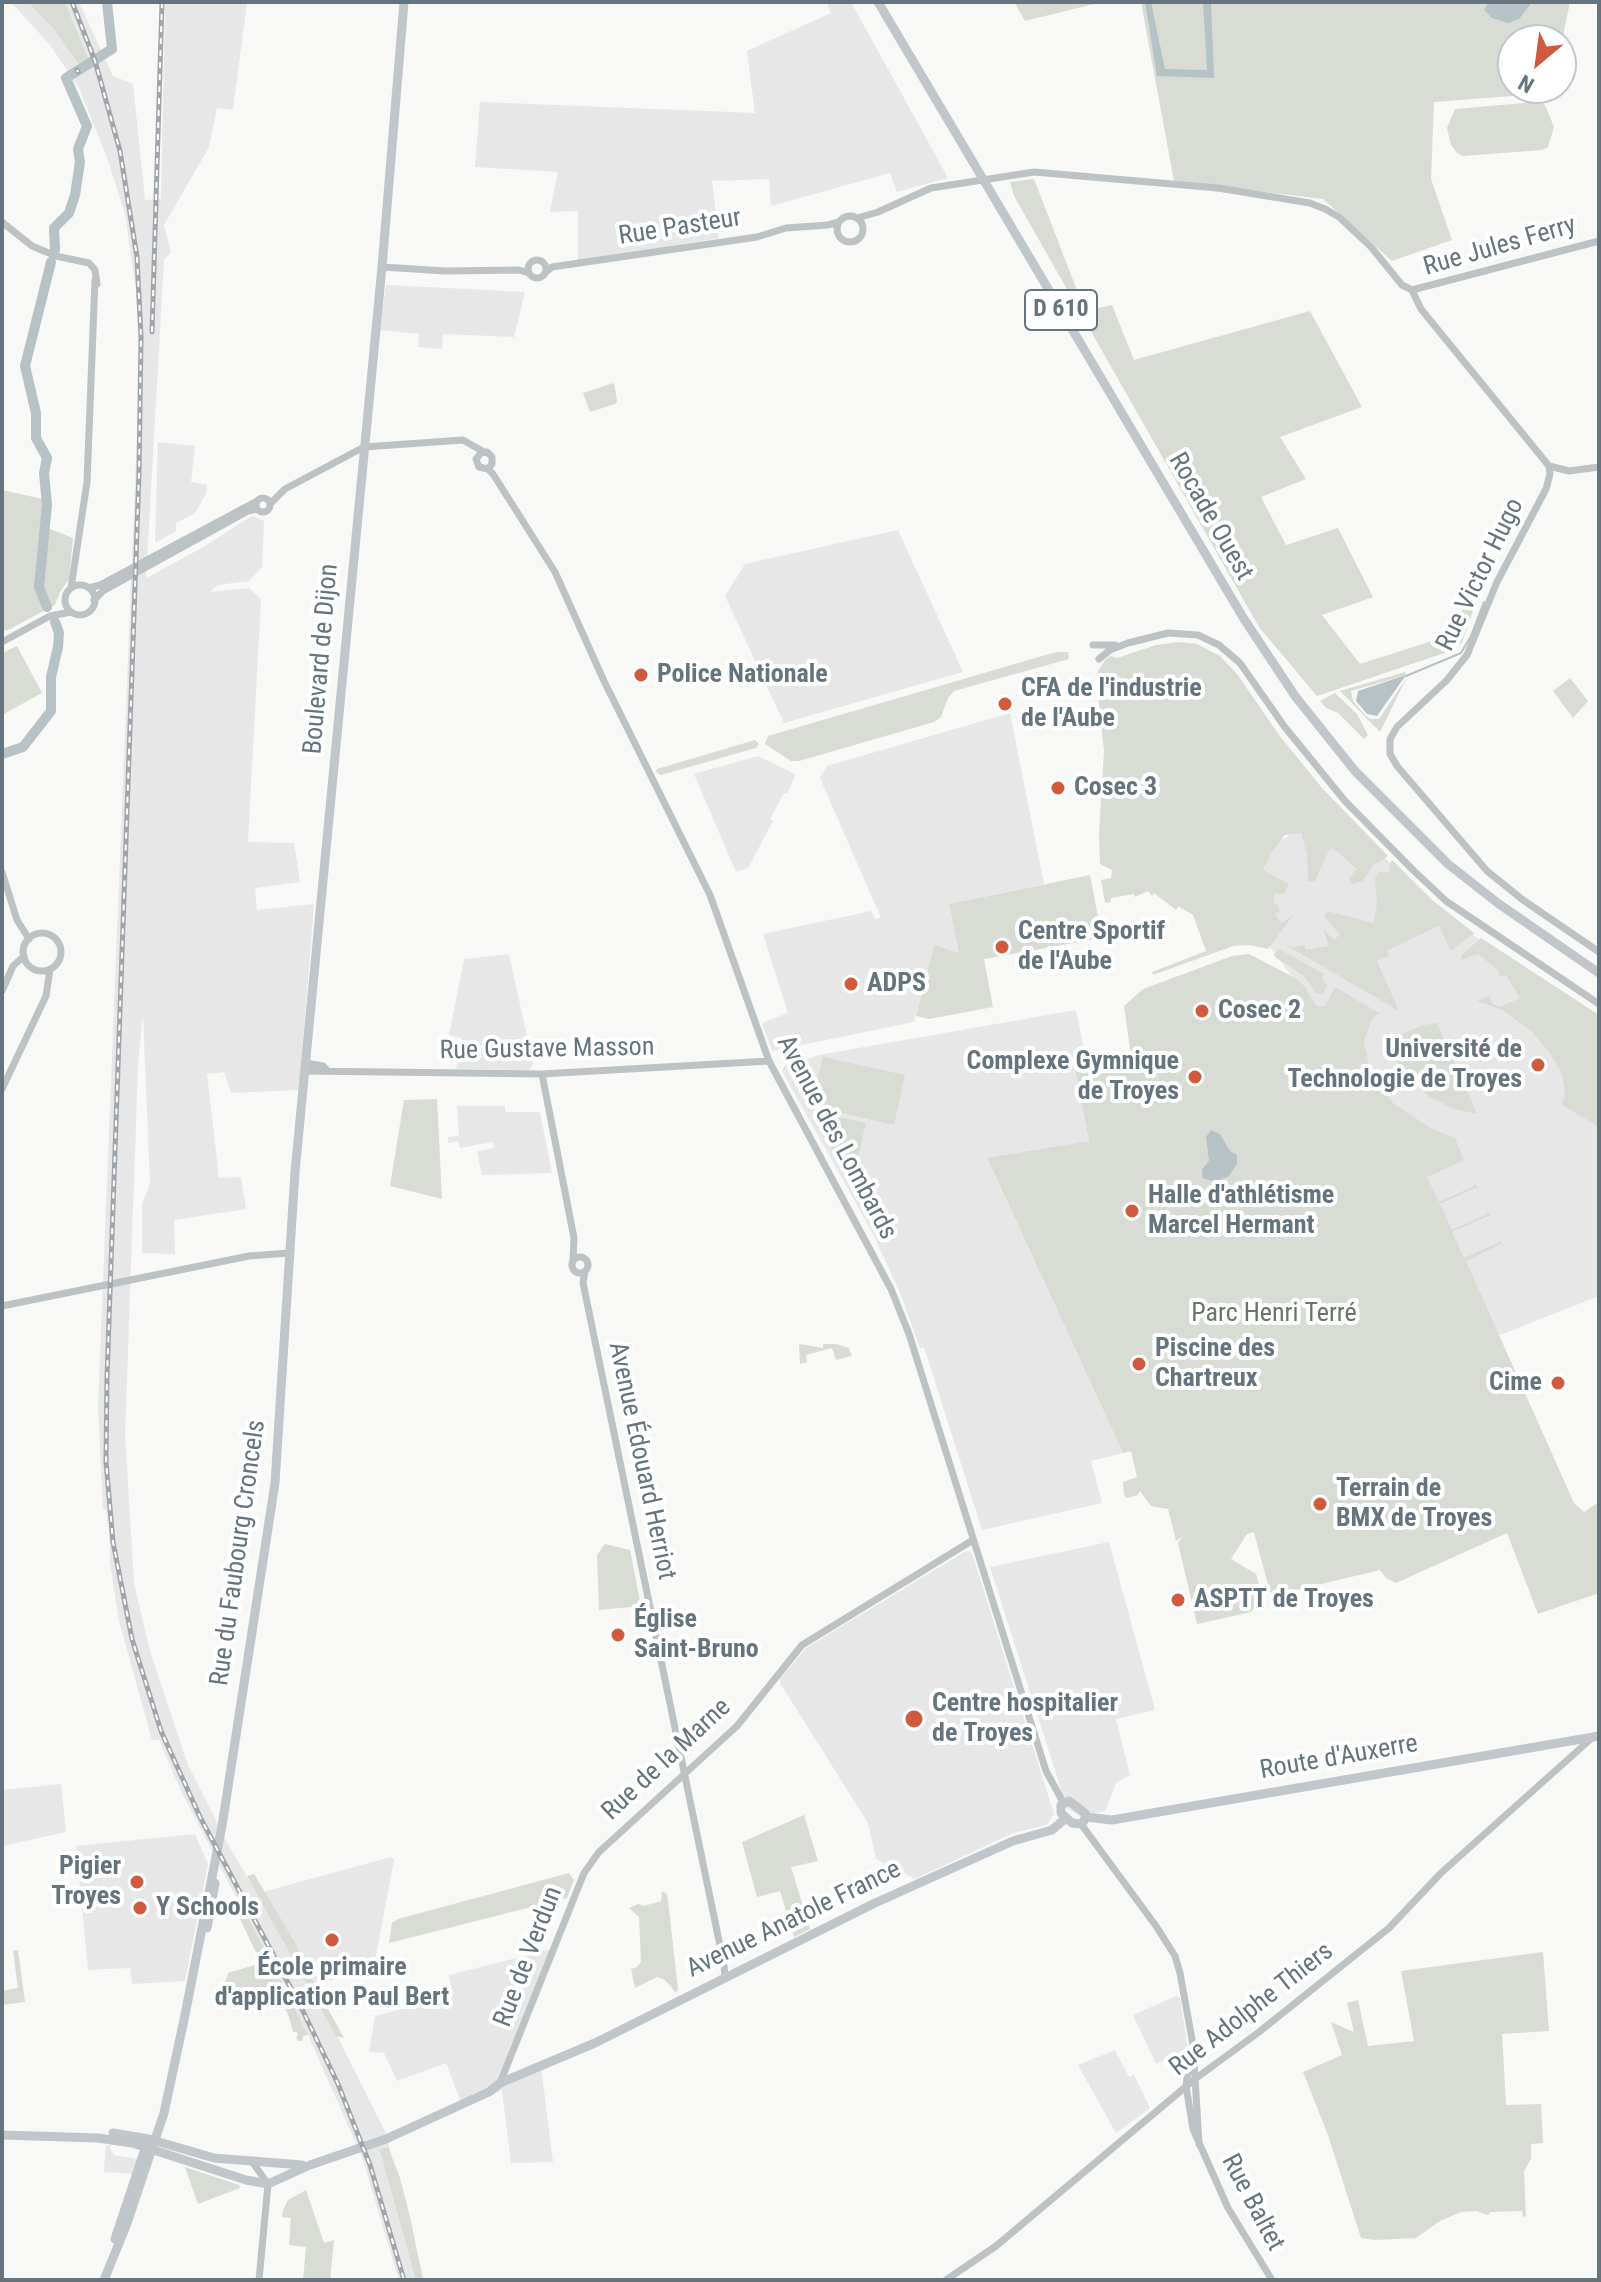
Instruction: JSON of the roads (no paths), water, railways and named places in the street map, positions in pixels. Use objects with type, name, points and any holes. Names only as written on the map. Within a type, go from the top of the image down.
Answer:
[{"type":"main road","name":"Boulevard de Dijon","points":[[289,1253],[404,2]]},
{"type":"main road","name":"Rocade Ouest","points":[[878,2],[1244,619],[1295,696],[1355,771],[1415,834],[1499,904],[1599,973]]},
{"type":"main road","name":"Rue du Faubourg Croncels","points":[[104,2280],[126,2226],[165,2100],[222,1826],[277,1469],[289,1253]]},
{"type":"main road","name":"Route d'Auxerre","points":[[1083,1820],[1112,1820],[1596,1737]]},
{"type":"main road","points":[[1073,1801],[1084,1811],[1083,1820],[1074,1824],[1066,1818],[1060,1809],[1063,1802],[1073,1801]]},
{"type":"main road","name":"Avenue Anatole France","points":[[268,2184],[310,2165],[383,2140],[489,2092],[875,1903],[1001,1846],[1052,1830],[1066,1818]]},
{"type":"main road","points":[[2,2128],[103,2132],[257,2168],[310,2165]]},
{"type":"main road","points":[[2,2135],[109,2139],[150,2144],[268,2184]]},
{"type":"street","points":[[878,212],[857,240],[850,243],[837,235],[839,222],[849,216],[857,218],[878,212],[931,188],[1034,172],[1168,184],[1297,201],[1325,209],[1339,217],[1402,285],[1412,290],[1421,309],[1549,466],[1569,471],[1599,467]]},
{"type":"street","points":[[857,218],[863,232]]},
{"type":"street","points":[[2,222],[32,246],[56,256],[86,261],[95,270],[87,482],[71,588],[50,616]]},
{"type":"street","name":"Rue Pasteur","points":[[548,268],[839,222]]},
{"type":"street","name":"Rue Pasteur","points":[[813,227],[837,235]]},
{"type":"street","name":"Rue Jules Ferry","points":[[1412,290],[1599,241]]},
{"type":"street","points":[[382,267],[445,271],[519,270],[529,269],[537,260],[548,268],[538,278],[529,269]]},
{"type":"street","points":[[2,642],[50,616],[87,612],[103,591],[364,447],[463,440],[481,454],[492,457],[491,469],[479,467],[481,454]]},
{"type":"street","name":"Rue Victor Hugo","points":[[1549,466],[1546,489],[1495,586],[1467,655],[1447,680],[1397,727],[1390,739],[1390,754],[1480,865],[1523,900],[1599,952]]},
{"type":"street","name":"Avenue des Lombards","points":[[491,469],[555,572],[604,681],[710,895],[769,1061],[891,1289],[909,1334],[1046,1771],[1063,1802]]},
{"type":"street","points":[[71,588],[100,585],[262,503]]},
{"type":"street","points":[[76,555],[86,587],[94,600]]},
{"type":"street","points":[[65,600],[71,612]]},
{"type":"street","points":[[1099,659],[1125,644],[1156,635],[1188,633],[1210,639],[1231,653],[1284,726],[1345,801],[1413,870],[1446,901],[1599,1004]]},
{"type":"street","points":[[1093,645],[1125,644]]},
{"type":"street","points":[[2,872],[17,920],[29,939],[24,956],[13,966],[2,991]]},
{"type":"street","points":[[2,1089],[46,996],[50,969],[61,953],[57,940],[43,933],[29,939]]},
{"type":"street","points":[[24,956],[35,969],[50,969]]},
{"type":"street","name":"Rue Gustave Masson","points":[[306,1067],[542,1074],[769,1061]]},
{"type":"street","points":[[542,1074],[574,1238],[574,1271],[585,1271],[588,1264],[574,1238]]},
{"type":"street","points":[[2,1306],[249,1256],[289,1253]]},
{"type":"street","points":[[573,1260],[580,1257],[585,1259]]},
{"type":"street","name":"Avenue Édouard Herriot","points":[[574,1271],[583,1283]]},
{"type":"street","name":"Avenue Édouard Herriot","points":[[585,1271],[583,1283],[725,1977]]},
{"type":"street","name":"Rue de la Marne","points":[[584,1873],[599,1852],[737,1726],[802,1645],[973,1540]]},
{"type":"street","name":"Rue Adolphe Thiers","points":[[946,2280],[996,2246],[1186,2086],[1266,2027],[1389,1928],[1441,1873],[1596,1737]]},
{"type":"street","points":[[1570,1759],[1573,1741]]},
{"type":"street","points":[[1083,1820],[1171,1948],[1180,1973],[1190,2032]]},
{"type":"street","name":"Rue de Verdun","points":[[504,2082],[584,1873]]},
{"type":"street","name":"Rue Baltet","points":[[1190,2032],[1199,2144]]},
{"type":"street","name":"Rue Baltet","points":[[1190,2032],[1186,2086],[1189,2115],[1228,2208],[1272,2280]]},
{"type":"street","points":[[253,2181],[259,2178],[257,2168]]},
{"type":"street","points":[[257,2168],[268,2184],[259,2280]]},
{"type":"waterway","points":[[55,250],[54,228],[69,213],[75,195],[80,162],[78,149],[87,126],[66,78],[112,49],[107,2]]},
{"type":"waterway","points":[[47,607],[39,587],[47,505],[44,473],[47,458],[36,438],[36,413],[25,366],[51,262]]},
{"type":"waterway","points":[[1406,676],[1461,653],[1484,602]]},
{"type":"waterway","points":[[2,754],[23,747],[51,711],[51,677],[59,633],[55,622]]},
{"type":"railway","points":[[72,2],[95,61],[120,151],[137,257],[141,337],[139,473],[107,1377],[106,1462],[113,1542],[132,1639],[161,1731],[200,1817],[302,2009],[338,2084],[370,2165],[404,2280]]},
{"type":"railway","points":[[152,332],[162,2]]},
{"type":"place","name":"Police Nationale","points":[[641,675]]},
{"type":"place","name":"CFA de l'industrie de l'Aube","points":[[1005,704]]},
{"type":"place","name":"Cosec 3","points":[[1058,788]]},
{"type":"place","name":"Centre Sportif de l'Aube","points":[[1002,947]]},
{"type":"place","name":"ADPS","points":[[851,984]]},
{"type":"place","name":"Cosec 2","points":[[1202,1011]]},
{"type":"place","name":"Université de Technologie de Troyes","points":[[1538,1065]]},
{"type":"place","name":"Complexe Gymnique de Troyes","points":[[1195,1077]]},
{"type":"place","name":"Halle d'athlétisme Marcel Hermant","points":[[1132,1211]]},
{"type":"place","name":"Piscine des Chartreux","points":[[1139,1364]]},
{"type":"place","name":"Cime","points":[[1558,1383]]},
{"type":"place","name":"Terrain de BMX de Troyes","points":[[1320,1504]]},
{"type":"place","name":"ASPTT de Troyes","points":[[1178,1600]]},
{"type":"place","name":"Église Saint-Bruno","points":[[618,1635]]},
{"type":"place","name":"Centre hospitalier de Troyes","points":[[914,1719]]},
{"type":"place","name":"Pigier Troyes","points":[[137,1882]]},
{"type":"place","name":"Y Schools","points":[[140,1908]]},
{"type":"place","name":"École primaire d'application Paul Bert","points":[[332,1940]]},
{"type":"park label","name":"Parc Henri Terré","points":[[1274,1314]]}]
